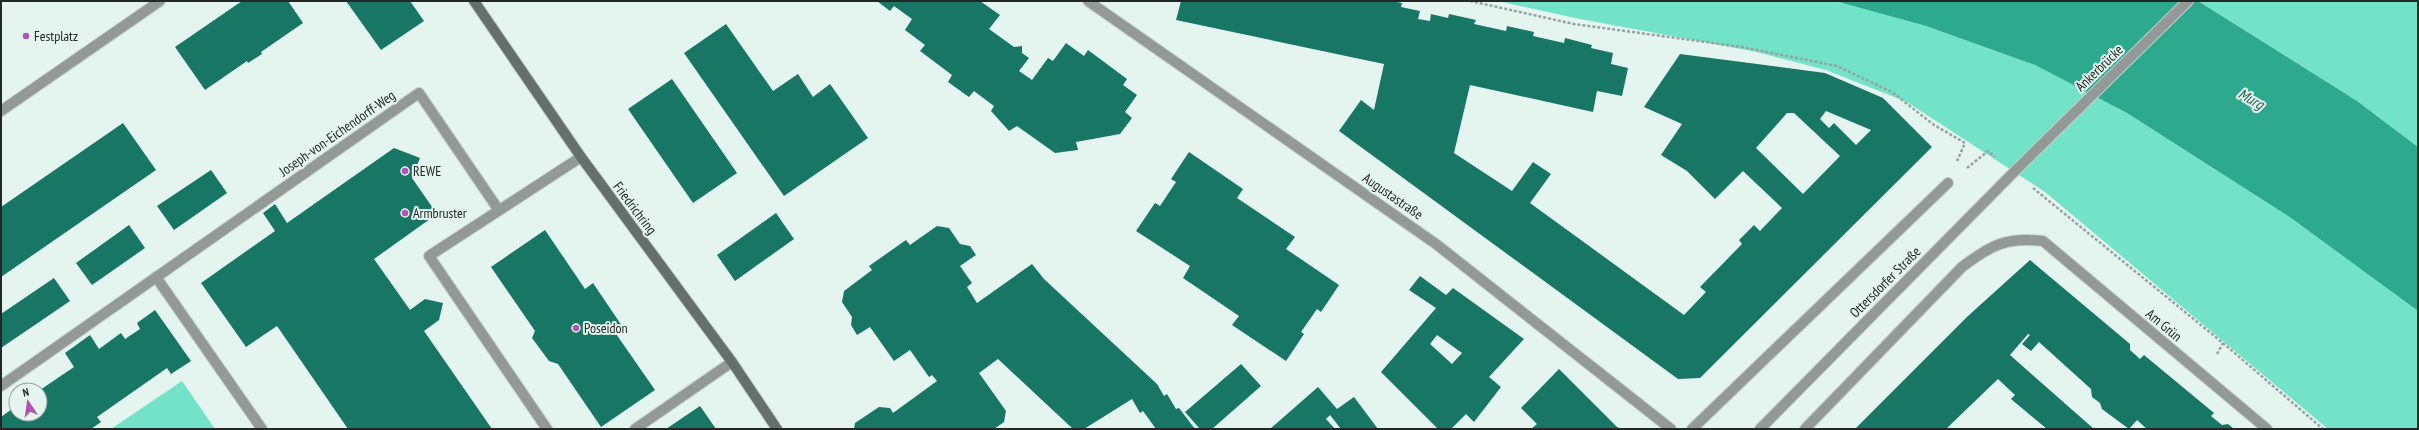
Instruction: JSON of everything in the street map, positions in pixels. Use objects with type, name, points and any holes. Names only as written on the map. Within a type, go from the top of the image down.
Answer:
[{"type":"main road","name":"Friedrichring","points":[[474,1],[581,157],[732,362],[777,429]]},
{"type":"street","points":[[1,111],[160,1]]},
{"type":"street","name":"Augustastraße","points":[[1088,1],[1436,244],[1671,429]]},
{"type":"street","name":"Ankerbrücke","points":[[2030,156],[2188,1]]},
{"type":"street","name":"Joseph-von-Eichendorff-Weg","points":[[1,386],[419,93],[498,209]]},
{"type":"street","name":"Ottersdorfer Straße","points":[[1760,429],[2030,156]]},
{"type":"street","points":[[547,429],[429,256],[498,209],[581,157]]},
{"type":"street","points":[[1692,429],[1948,183]]},
{"type":"street","name":"Am Grün","points":[[1805,429],[1967,263],[1982,252],[2004,242],[2021,238],[2043,241],[2267,429]]},
{"type":"street","points":[[156,277],[262,429]]},
{"type":"street","points":[[635,429],[732,362]]},
{"type":"path","points":[[1470,1],[1574,24],[1742,47],[1837,66],[1892,92],[1934,125],[1965,143],[1948,183]]},
{"type":"path","points":[[1988,151],[2223,343],[2323,429]]},
{"type":"shaded area","points":[[1498,1],[1835,1],[1926,26],[2035,65],[2127,113],[2291,218],[2418,311],[2418,429],[2328,429],[2045,192],[1907,102],[1826,70],[1757,52],[1575,18]]},
{"type":"shaded area","points":[[2198,1],[2418,1],[2418,147],[2357,101]]},
{"type":"shaded area","points":[[182,381],[215,429],[111,429]]},
{"type":"water","name":"Murg","points":[[1835,1],[2198,1],[2357,101],[2418,147],[2418,311],[2291,218],[2127,113],[2035,65],[1926,26]]},
{"type":"building","points":[[242,1],[288,1],[303,23],[261,52],[262,54],[248,63],[247,61],[205,90],[175,47]]},
{"type":"building","points":[[346,1],[410,1],[424,21],[381,50]]},
{"type":"building","points":[[877,1],[980,1],[1000,15],[989,29],[1014,47],[1022,46],[1022,53],[1029,58],[1019,71],[1032,80],[1048,58],[1053,61],[1066,43],[1084,56],[1088,50],[1127,79],[1123,85],[1137,95],[1125,112],[1132,118],[1120,134],[1076,142],[1078,150],[1055,153],[1017,126],[1009,131],[991,111],[994,106],[974,91],[969,97],[948,82],[952,75],[920,51],[925,45],[905,30],[912,19],[894,6],[890,11]]},
{"type":"building","points":[[1181,1],[1392,1],[1402,3],[1401,7],[1420,11],[1418,19],[1430,21],[1431,14],[1448,18],[1449,14],[1476,20],[1474,24],[1506,31],[1507,26],[1534,32],[1533,36],[1564,43],[1565,38],[1592,45],[1591,48],[1613,53],[1611,64],[1628,68],[1622,96],[1597,91],[1593,112],[1470,85],[1454,153],[1512,191],[1533,162],[1551,174],[1530,203],[1684,315],[1706,292],[1700,287],[1742,244],[1739,240],[1754,225],[1760,231],[1782,208],[1743,171],[1715,199],[1687,171],[1661,155],[1682,124],[1644,107],[1680,54],[1825,73],[1883,98],[1932,147],[1700,378],[1678,379],[1339,131],[1361,100],[1374,110],[1384,64],[1176,20]],"holes":[[[1826,111],[1871,130],[1856,145],[1834,123],[1829,128],[1820,119]],[[1787,113],[1794,113],[1840,156],[1803,194],[1756,148]]]},
{"type":"building","points":[[726,24],[773,91],[798,74],[813,97],[830,84],[868,138],[784,196],[684,53]]},
{"type":"building","points":[[672,79],[737,173],[693,203],[628,109]]},
{"type":"building","points":[[123,123],[156,170],[1,277],[1,207]]},
{"type":"building","points":[[394,148],[420,158],[412,178],[437,214],[374,259],[410,310],[425,299],[443,303],[439,320],[424,331],[492,429],[348,429],[277,326],[246,347],[201,283],[275,231],[263,213],[275,204],[287,223]]},
{"type":"building","points":[[1189,152],[1243,189],[1237,198],[1295,237],[1286,249],[1339,285],[1321,312],[1317,309],[1301,332],[1304,334],[1286,361],[1232,325],[1239,316],[1183,278],[1190,266],[1136,231],[1155,203],[1160,206],[1176,182],[1171,179]]},
{"type":"building","points":[[211,170],[227,193],[174,230],[157,206]]},
{"type":"building","points":[[776,213],[794,239],[735,281],[717,255]]},
{"type":"building","points":[[129,225],[145,248],[92,285],[76,263]]},
{"type":"building","points":[[937,226],[949,228],[960,244],[970,246],[976,255],[960,266],[972,283],[967,287],[977,303],[1032,264],[1044,279],[1157,384],[1164,396],[1167,394],[1176,409],[1179,408],[1195,429],[1156,429],[1143,411],[1140,413],[1132,399],[1084,429],[1073,429],[998,359],[979,373],[1006,411],[1004,422],[994,429],[854,429],[855,423],[879,407],[890,408],[893,413],[937,381],[932,375],[929,377],[910,350],[894,361],[870,327],[857,335],[851,325],[852,317],[842,302],[844,291],[872,270],[869,266],[906,240],[910,245]]},
{"type":"building","name":"Poseidon","points":[[545,230],[585,289],[593,283],[622,326],[614,331],[655,390],[601,427],[558,364],[549,361],[532,338],[535,331],[491,267]]},
{"type":"building","points":[[2030,260],[2130,344],[2130,350],[2140,359],[2144,355],[2214,413],[2211,416],[2222,425],[2228,424],[2234,429],[2147,429],[2137,420],[2129,429],[2102,409],[2100,403],[2092,397],[2091,389],[2039,342],[2031,351],[2022,344],[2030,335],[2028,334],[2010,355],[2094,429],[2047,429],[2011,399],[2015,395],[1998,379],[1946,429],[1855,429],[1968,316]]},
{"type":"building","points":[[1420,276],[1446,295],[1453,288],[1524,339],[1489,377],[1501,387],[1474,422],[1466,414],[1451,429],[1438,429],[1381,372],[1436,308],[1409,290]],"holes":[[[1437,335],[1462,353],[1452,364],[1430,344]]]},
{"type":"building","points":[[54,278],[70,301],[1,348],[1,314]]},
{"type":"building","points":[[155,310],[191,361],[171,374],[167,368],[97,417],[101,422],[91,429],[1,429],[1,417],[8,412],[8,422],[48,422],[48,385],[74,367],[65,353],[90,335],[99,349],[121,333],[125,339],[140,329],[137,323]]},
{"type":"building","points":[[1241,364],[1261,386],[1212,429],[1200,429],[1185,412]]},
{"type":"building","points":[[1559,369],[1617,427],[1622,429],[1531,429],[1537,424],[1521,408]]},
{"type":"building","points":[[1318,387],[1337,409],[1354,397],[1378,429],[1341,429],[1330,415],[1326,419],[1335,429],[1270,429]]},
{"type":"building","points":[[700,406],[716,429],[666,429]]},
{"type":"place","name":"Festplatz","points":[[26,36]]},
{"type":"place","name":"REWE","points":[[405,171]]},
{"type":"place","name":"Armbruster","points":[[405,213]]},
{"type":"place","name":"Poseidon","points":[[576,328]]}]
